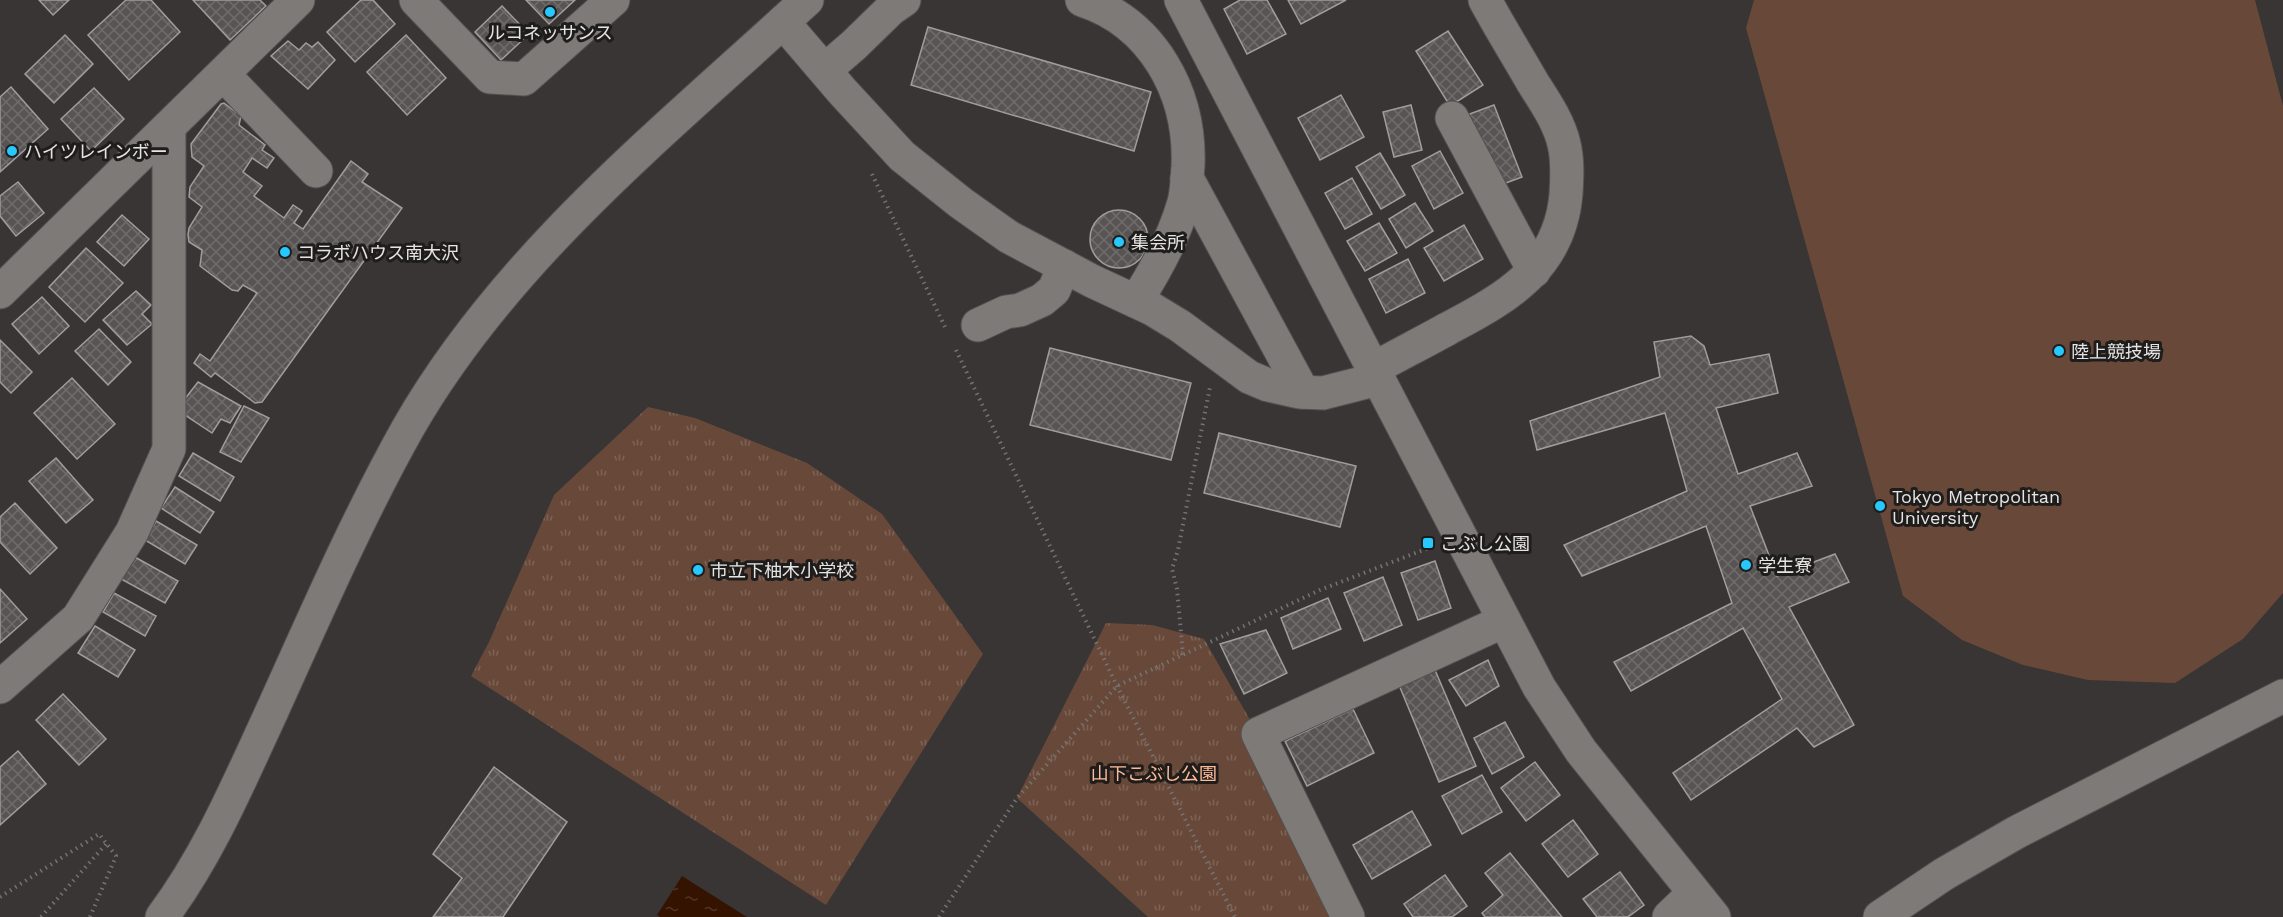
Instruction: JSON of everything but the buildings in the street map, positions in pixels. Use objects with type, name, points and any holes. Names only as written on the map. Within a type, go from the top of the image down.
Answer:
[{"type":"street","points":[[0,292],[298,0]]},
{"type":"street","points":[[416,0],[490,77],[524,79],[613,0]]},
{"type":"street","points":[[162,917],[185,886],[219,826],[372,496],[410,426],[452,359],[508,288],[566,222],[807,0]]},
{"type":"street","points":[[825,70],[855,45],[891,9],[904,0]]},
{"type":"street","points":[[1082,0],[1096,5],[1136,30],[1160,58],[1182,105],[1187,140],[1185,200],[1175,230],[1154,273],[1136,301]]},
{"type":"street","points":[[1180,0],[1539,687],[1581,751],[1704,905],[1669,917]]},
{"type":"street","points":[[783,22],[902,156],[922,174],[1009,237],[1136,301],[1180,326],[1249,377],[1268,385],[1303,392],[1323,393],[1375,374],[1488,308],[1534,271],[1548,253],[1558,230],[1565,205],[1567,179],[1564,144],[1551,112],[1485,0]]},
{"type":"street","points":[[224,74],[316,171]]},
{"type":"street","points":[[1452,118],[1534,271]]},
{"type":"street","points":[[0,687],[78,618],[132,532],[169,449],[169,128]]},
{"type":"street","points":[[1187,178],[1303,392]]},
{"type":"street","points":[[964,331],[1006,312],[1020,310],[1042,300],[1054,290],[1064,266]]},
{"type":"street","points":[[1348,917],[1258,734],[1504,621]]},
{"type":"street","points":[[1880,917],[1944,874],[2017,832],[2283,696]]},
{"type":"path","points":[[870,170],[964,331]]},
{"type":"path","points":[[955,348],[1117,686],[1235,917]]},
{"type":"path","points":[[1183,655],[1177,589],[1172,569],[1178,550],[1215,352]]},
{"type":"path","points":[[939,917],[1017,798],[1117,686],[1320,590],[1437,545]]},
{"type":"path","points":[[0,897],[99,834],[116,856],[90,917]]},
{"type":"path","points":[[41,917],[106,843]]},
{"type":"green space","name":"陸上競技場","points":[[1754,0],[2255,0],[2283,106],[2283,593],[2243,639],[2175,683],[2088,680],[2023,665],[1962,640],[1903,596],[1746,28]]},
{"type":"green space","points":[[648,407],[695,418],[807,463],[882,514],[983,654],[826,905],[471,676],[489,642],[554,495]]},
{"type":"green space","name":"山下こぶし公園","points":[[1106,623],[1152,625],[1204,639],[1258,734],[1348,917],[1148,917],[1017,798]]},
{"type":"water","points":[[682,876],[747,917],[660,917],[657,915]]},
{"type":"place","name":"ルコネッサンス","points":[[550,12]]},
{"type":"place","name":"ハイツレインボー","points":[[12,151]]},
{"type":"place","name":"集会所","points":[[1119,242]]},
{"type":"place","name":"コラボハウス南大沢","points":[[285,252]]},
{"type":"place","name":"陸上競技場","points":[[2059,351]]},
{"type":"place","name":"Tokyo Metropolitan University","points":[[1880,506]]},
{"type":"place","name":"こぶし公園","points":[[1428,543]]},
{"type":"place","name":"学生寮","points":[[1746,565]]},
{"type":"place","name":"市立下柚木小学校","points":[[698,570]]}]
